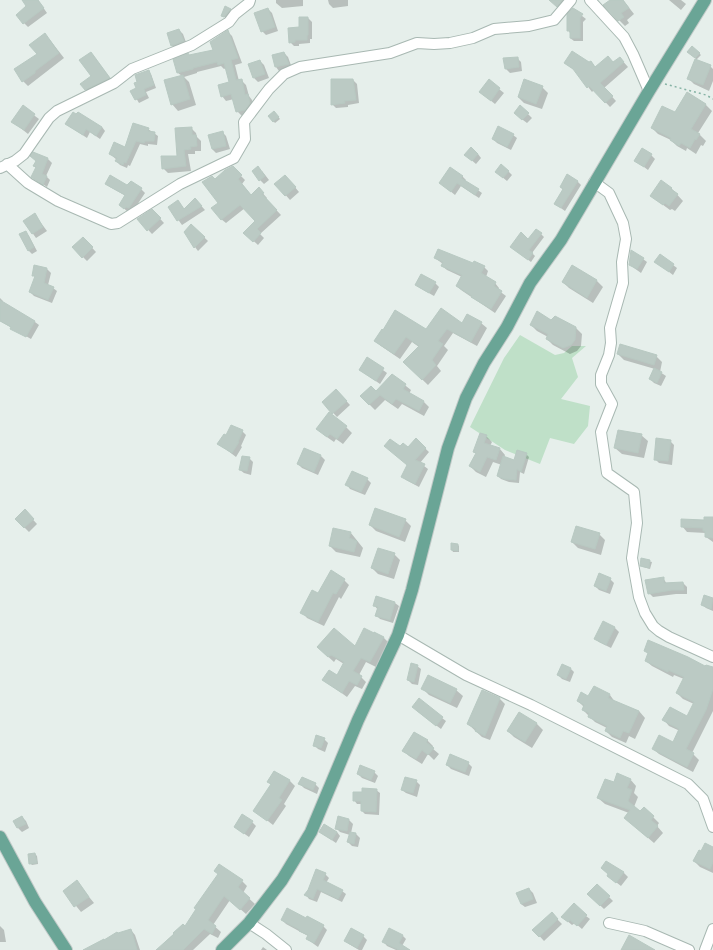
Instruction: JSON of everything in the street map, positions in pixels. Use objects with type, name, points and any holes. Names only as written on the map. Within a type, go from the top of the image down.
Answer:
[{"type":"main road","points":[[222,950],[248,924],[282,880],[311,832],[358,720],[398,635],[412,590],[448,448],[466,398],[484,363],[507,328],[530,283],[561,240],[594,182],[705,0]]},
{"type":"main road","points":[[0,837],[35,902],[66,950]]},
{"type":"street","points":[[250,0],[229,22],[192,45],[132,69],[114,83],[57,111],[48,118],[24,154],[3,166],[28,184],[58,201],[111,224],[118,223],[180,184],[234,158],[245,139],[244,122],[269,89],[284,74],[300,67],[390,53],[417,42],[434,44],[450,43],[473,38],[494,29],[530,26],[554,20],[571,0]]},
{"type":"street","points":[[590,0],[624,37],[652,86]]},
{"type":"street","points":[[594,182],[609,193],[623,223],[626,239],[622,262],[623,283],[610,328],[611,343],[609,355],[601,375],[601,384],[612,404],[601,432],[607,473],[634,492],[637,523],[632,558],[639,597],[645,613],[653,626],[659,631],[713,657]]},
{"type":"street","points":[[398,635],[466,675],[531,705],[688,784],[703,800],[713,827]]},
{"type":"street","points":[[609,923],[644,931],[689,950]]},
{"type":"street","points":[[248,924],[266,934],[286,950]]},
{"type":"street","points":[[705,950],[713,929]]},
{"type":"path","points":[[652,86],[706,95],[713,99]]},
{"type":"green space","points":[[520,335],[555,355],[564,353],[572,346],[586,346],[572,358],[578,377],[561,399],[590,406],[588,426],[574,444],[550,438],[540,464],[505,450],[470,427],[504,358]]},
{"type":"building","points":[[22,0],[38,0],[44,8],[23,24],[16,15],[26,6]]},
{"type":"building","points":[[549,0],[562,0],[557,7]]},
{"type":"building","points":[[610,0],[623,0],[629,8],[621,13],[624,17],[618,21],[603,5]]},
{"type":"building","points":[[225,6],[231,9],[224,17],[221,16]]},
{"type":"building","points":[[268,8],[275,27],[261,32],[254,13]]},
{"type":"building","points":[[573,8],[583,14],[580,18],[580,38],[570,38],[570,31],[567,31],[567,14]]},
{"type":"building","points":[[299,17],[308,17],[307,40],[295,40],[295,42],[289,43],[288,28],[299,27]]},
{"type":"building","points":[[179,29],[184,41],[171,46],[167,33]]},
{"type":"building","points":[[228,30],[238,58],[231,60],[236,80],[242,79],[245,95],[248,94],[250,103],[245,110],[236,112],[231,94],[221,97],[218,85],[229,82],[224,63],[218,65],[217,62],[177,73],[173,59],[188,53],[189,55],[213,50],[210,42]]},
{"type":"building","points":[[45,33],[59,53],[22,82],[14,69],[37,54],[29,45]]},
{"type":"building","points":[[692,46],[700,53],[695,58],[687,52]]},
{"type":"building","points":[[572,51],[589,62],[591,61],[595,67],[608,56],[613,62],[620,57],[624,62],[600,83],[613,96],[605,103],[589,86],[587,88],[573,69],[564,63]]},
{"type":"building","points":[[91,52],[110,78],[85,90],[80,84],[91,76],[79,60]]},
{"type":"building","points":[[284,52],[289,64],[275,67],[272,55]]},
{"type":"building","points":[[518,57],[519,67],[505,69],[503,58]]},
{"type":"building","points":[[695,59],[711,65],[703,85],[687,79]]},
{"type":"building","points":[[260,60],[265,74],[253,78],[248,64]]},
{"type":"building","points":[[149,70],[154,85],[144,89],[146,95],[135,100],[130,91],[136,88],[134,83],[137,82],[135,75]]},
{"type":"building","points":[[183,75],[190,99],[171,105],[164,80]]},
{"type":"building","points":[[331,79],[353,79],[356,100],[344,101],[345,103],[331,105]]},
{"type":"building","points":[[489,79],[500,88],[491,101],[479,92]]},
{"type":"building","points":[[524,79],[543,86],[536,104],[518,97]]},
{"type":"building","points":[[687,92],[706,104],[691,129],[700,134],[690,148],[681,143],[679,146],[670,140],[671,138],[651,128],[662,106],[675,112]]},
{"type":"building","points":[[23,105],[35,114],[24,130],[11,122]]},
{"type":"building","points":[[520,105],[529,113],[522,120],[514,113]]},
{"type":"building","points":[[274,111],[279,117],[273,122],[268,116]]},
{"type":"building","points":[[73,112],[76,114],[78,112],[102,127],[96,136],[86,129],[83,135],[65,124]]},
{"type":"building","points":[[133,123],[149,128],[148,131],[155,132],[154,141],[145,141],[144,143],[136,141],[126,163],[124,162],[123,165],[115,161],[117,158],[109,154],[114,142],[125,147]]},
{"type":"building","points":[[498,126],[514,134],[507,147],[492,139]]},
{"type":"building","points":[[192,127],[192,135],[196,135],[197,146],[184,150],[186,166],[162,169],[161,156],[177,156],[175,128]]},
{"type":"building","points":[[223,131],[226,146],[212,149],[208,135]]},
{"type":"building","points":[[471,147],[478,154],[472,161],[464,155]]},
{"type":"building","points":[[642,148],[652,154],[644,167],[634,161]]},
{"type":"building","points":[[33,152],[48,158],[42,174],[47,176],[43,185],[31,177],[36,167],[33,166],[36,161],[30,156]]},
{"type":"building","points":[[501,164],[509,171],[503,178],[495,172]]},
{"type":"building","points":[[233,166],[242,175],[238,179],[251,195],[259,187],[264,193],[262,194],[277,210],[257,229],[261,233],[253,242],[243,233],[255,221],[240,205],[221,220],[211,208],[218,203],[202,182],[212,176],[215,179],[225,170]]},
{"type":"building","points":[[258,166],[265,176],[259,181],[252,171]]},
{"type":"building","points":[[450,167],[463,176],[461,178],[479,189],[475,195],[457,183],[451,192],[439,183]]},
{"type":"building","points":[[567,174],[578,181],[561,208],[554,204],[563,189],[560,187]]},
{"type":"building","points":[[110,175],[127,185],[131,181],[142,188],[129,208],[126,207],[124,209],[119,205],[125,195],[105,184]]},
{"type":"building","points":[[285,175],[296,187],[285,196],[274,184]]},
{"type":"building","points":[[661,180],[678,194],[669,206],[665,203],[663,205],[650,196]]},
{"type":"building","points":[[195,198],[202,206],[177,221],[168,207],[178,200],[184,209]]},
{"type":"building","points":[[152,209],[161,218],[147,231],[137,219]]},
{"type":"building","points":[[35,213],[43,227],[32,234],[23,221]]},
{"type":"building","points":[[191,224],[205,237],[194,248],[184,232]]},
{"type":"building","points":[[536,229],[542,233],[529,250],[533,253],[528,260],[510,247],[521,232],[528,239]]},
{"type":"building","points":[[26,231],[34,247],[28,251],[19,234]]},
{"type":"building","points":[[83,237],[93,247],[82,258],[72,247]]},
{"type":"building","points":[[438,249],[473,263],[474,261],[485,266],[481,273],[496,282],[494,286],[502,291],[491,309],[456,286],[462,275],[441,266],[443,262],[434,258]]},
{"type":"building","points":[[631,250],[644,258],[637,269],[629,265]]},
{"type":"building","points":[[660,254],[674,264],[669,272],[654,262]]},
{"type":"building","points":[[34,265],[47,268],[44,283],[54,287],[48,300],[29,292],[35,276],[32,276]]},
{"type":"building","points":[[572,265],[597,280],[587,298],[562,282]]},
{"type":"building","points":[[421,274],[436,282],[429,293],[415,285]]},
{"type":"building","points":[[0,300],[35,321],[26,337],[10,329],[11,327],[0,321]]},
{"type":"building","points":[[441,308],[462,323],[467,314],[482,322],[471,342],[447,329],[438,341],[443,344],[432,360],[436,365],[422,380],[403,362],[419,346],[406,337],[394,354],[374,341],[382,329],[383,330],[395,310],[426,329]]},
{"type":"building","points":[[537,311],[551,320],[555,316],[576,327],[575,340],[571,345],[563,348],[546,339],[548,334],[530,325]]},
{"type":"building","points":[[620,344],[657,355],[654,365],[617,354]]},
{"type":"building","points":[[367,357],[384,368],[376,381],[359,370]]},
{"type":"building","points":[[654,368],[662,372],[657,383],[649,379]]},
{"type":"building","points":[[392,374],[406,384],[403,389],[424,401],[419,411],[396,399],[392,404],[380,395],[369,405],[360,396],[371,386],[376,391]]},
{"type":"building","points":[[336,389],[347,401],[332,414],[322,402]]},
{"type":"building","points":[[329,412],[347,426],[337,439],[330,434],[327,437],[316,429]]},
{"type":"building","points":[[231,425],[243,430],[239,442],[232,453],[217,444],[224,434],[226,435]]},
{"type":"building","points":[[618,430],[642,434],[638,453],[614,448]]},
{"type":"building","points":[[480,433],[487,435],[484,443],[500,448],[496,460],[487,457],[480,472],[469,466],[476,453],[473,452]]},
{"type":"building","points":[[416,438],[426,448],[415,460],[425,464],[415,484],[401,477],[407,465],[384,446],[390,439],[400,446],[403,443],[408,447]]},
{"type":"building","points":[[656,438],[671,440],[668,461],[654,460]]},
{"type":"building","points":[[304,448],[321,455],[314,472],[297,464]]},
{"type":"building","points":[[517,450],[527,453],[521,472],[517,469],[516,480],[504,479],[497,476],[503,456],[514,460]]},
{"type":"building","points":[[242,456],[250,457],[247,471],[239,470]]},
{"type":"building","points":[[352,471],[368,478],[361,492],[345,485]]},
{"type":"building","points":[[375,508],[406,519],[399,537],[369,525]]},
{"type":"building","points":[[25,509],[34,519],[24,528],[15,519]]},
{"type":"building","points":[[704,517],[713,517],[713,538],[705,537],[705,531],[703,531],[703,528],[681,527],[681,519],[704,520]]},
{"type":"building","points":[[576,526],[600,533],[595,549],[571,542]]},
{"type":"building","points":[[333,528],[351,532],[349,538],[357,541],[354,552],[329,546]]},
{"type":"building","points":[[451,543],[458,544],[458,551],[451,550]]},
{"type":"building","points":[[378,548],[395,553],[388,574],[371,568]]},
{"type":"building","points":[[641,558],[650,560],[649,568],[640,566]]},
{"type":"building","points":[[331,570],[345,579],[336,594],[333,593],[318,622],[300,613],[312,590],[318,593]]},
{"type":"building","points":[[599,573],[611,578],[606,591],[594,586]]},
{"type":"building","points":[[664,577],[664,583],[683,582],[684,590],[672,590],[648,594],[645,580]]},
{"type":"building","points":[[704,595],[713,598],[711,609],[701,605]]},
{"type":"building","points":[[376,596],[395,602],[390,620],[375,616],[378,607],[373,606]]},
{"type":"building","points":[[603,621],[615,627],[606,645],[594,639]]},
{"type":"building","points":[[334,628],[355,646],[364,628],[384,637],[370,662],[361,658],[353,671],[362,676],[357,685],[349,681],[342,693],[322,680],[329,670],[337,675],[344,662],[331,655],[328,657],[317,647]]},
{"type":"building","points":[[648,640],[705,666],[713,667],[713,689],[706,710],[686,749],[694,753],[687,767],[652,749],[659,735],[673,742],[679,729],[662,720],[670,707],[687,716],[694,702],[676,693],[684,677],[668,670],[668,672],[645,661],[648,653],[644,651]]},
{"type":"building","points":[[411,663],[418,665],[414,682],[407,680]]},
{"type":"building","points":[[562,664],[571,668],[566,679],[557,675]]},
{"type":"building","points":[[428,675],[457,689],[450,703],[421,689]]},
{"type":"building","points":[[594,686],[610,694],[608,698],[639,711],[629,733],[623,731],[620,738],[605,731],[607,726],[588,717],[589,713],[582,710],[584,705],[577,701],[581,692],[588,696]]},
{"type":"building","points":[[482,690],[500,698],[485,736],[475,731],[476,729],[467,724]]},
{"type":"building","points":[[419,698],[443,717],[436,726],[412,707]]},
{"type":"building","points":[[519,712],[537,723],[525,742],[507,731]]},
{"type":"building","points":[[414,732],[428,740],[426,742],[434,748],[428,755],[422,750],[416,759],[402,751]]},
{"type":"building","points":[[316,735],[325,738],[321,748],[313,746]]},
{"type":"building","points":[[450,754],[469,762],[465,772],[446,765]]},
{"type":"building","points":[[360,765],[375,771],[371,780],[357,774]]},
{"type":"building","points":[[274,771],[290,780],[279,798],[282,800],[267,821],[253,811],[271,784],[267,782]]},
{"type":"building","points":[[617,773],[631,779],[627,788],[632,790],[628,801],[640,811],[644,807],[654,816],[651,820],[658,826],[648,838],[624,818],[630,810],[597,798],[605,779],[614,782]]},
{"type":"building","points":[[302,777],[316,783],[313,790],[298,784]]},
{"type":"building","points":[[405,777],[417,780],[413,793],[401,790]]},
{"type":"building","points":[[362,788],[377,789],[376,812],[361,811],[361,801],[353,801],[353,792],[362,792]]},
{"type":"building","points":[[242,814],[253,821],[244,834],[234,827]]},
{"type":"building","points":[[22,816],[26,824],[17,828],[13,821]]},
{"type":"building","points":[[338,816],[349,819],[347,831],[335,829]]},
{"type":"building","points":[[324,824],[337,832],[332,840],[319,832]]},
{"type":"building","points":[[350,832],[356,833],[354,844],[347,842]]},
{"type":"building","points":[[705,843],[713,847],[713,862],[710,869],[693,861]]},
{"type":"building","points":[[35,853],[37,863],[29,864],[28,854]]},
{"type":"building","points":[[606,861],[624,872],[616,883],[607,876],[608,874],[601,868]]},
{"type":"building","points":[[219,864],[243,880],[238,887],[250,898],[240,910],[224,896],[208,920],[216,926],[212,934],[204,929],[183,950],[156,950],[183,924],[185,926],[196,909],[194,908],[218,874],[214,871]]},
{"type":"building","points":[[316,869],[326,873],[323,880],[343,890],[338,899],[317,889],[313,899],[304,895],[308,890]]},
{"type":"building","points":[[77,880],[89,897],[74,907],[63,891]]},
{"type":"building","points":[[597,884],[610,896],[600,906],[587,894]]},
{"type":"building","points":[[529,888],[533,899],[521,904],[516,893]]},
{"type":"building","points":[[574,903],[587,915],[577,926],[570,920],[568,922],[561,917]]},
{"type":"building","points":[[287,908],[324,925],[314,943],[306,939],[308,935],[281,920]]},
{"type":"building","points":[[552,912],[558,919],[539,937],[532,930]]},
{"type":"building","points":[[351,928],[364,935],[357,948],[344,941]]},
{"type":"building","points":[[389,928],[403,935],[399,943],[410,950],[399,950],[382,942]]},
{"type":"building","points":[[131,929],[137,950],[83,950],[117,932]]},
{"type":"building","points":[[629,935],[655,950],[621,950]]}]
